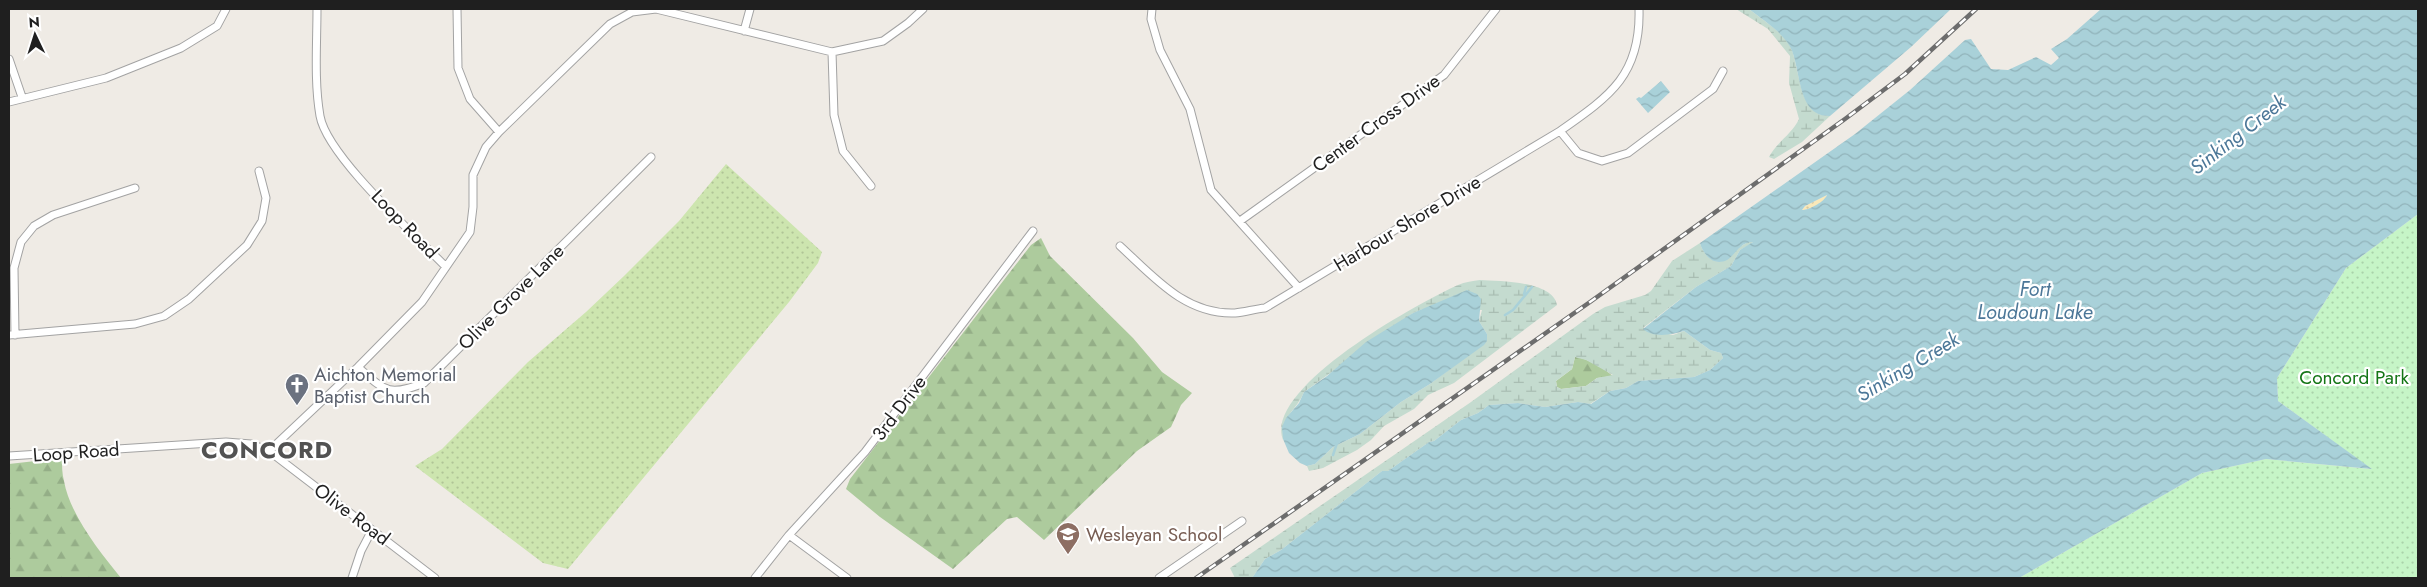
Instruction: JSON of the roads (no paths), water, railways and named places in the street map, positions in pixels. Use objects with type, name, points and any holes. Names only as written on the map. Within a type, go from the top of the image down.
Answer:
[{"type":"street","points":[[9,102],[22,97],[106,78],[181,48],[217,26],[226,9]]},
{"type":"street","name":"Loop Road","points":[[9,456],[226,442],[251,444],[268,451],[358,367],[422,302],[446,267],[348,165],[329,140],[320,117],[317,9]]},
{"type":"street","points":[[457,9],[458,68],[470,99],[499,132]]},
{"type":"street","points":[[446,267],[470,232],[473,208],[473,175],[486,147],[610,24],[632,12],[656,9],[832,52],[883,41],[908,23],[923,9]]},
{"type":"street","points":[[744,31],[750,9]]},
{"type":"street","points":[[1152,9],[1151,19],[1160,50],[1190,109],[1211,190],[1299,288]]},
{"type":"street","name":"Center Cross Drive","points":[[1240,221],[1444,75],[1496,9]]},
{"type":"street","name":"Harbour Shore Drive","points":[[1120,246],[1172,295],[1192,306],[1213,312],[1236,313],[1265,308],[1560,131],[1595,107],[1613,91],[1631,64],[1640,33],[1639,9]]},
{"type":"street","points":[[832,52],[834,115],[843,151],[871,186]]},
{"type":"street","points":[[9,59],[22,97]]},
{"type":"street","points":[[1560,131],[1578,153],[1602,161],[1628,153],[1713,89],[1723,71]]},
{"type":"street","name":"Olive Grove Lane","points":[[358,367],[384,390],[403,391],[424,384],[652,157]]},
{"type":"street","points":[[135,188],[53,215],[34,226],[21,242],[14,268],[12,335],[136,324],[164,316],[189,299],[247,245],[262,221],[266,198],[260,171]]},
{"type":"street","name":"3rd Drive","points":[[755,578],[789,535],[865,452],[1033,231]]},
{"type":"street","name":"Olive Road","points":[[268,451],[435,578]]},
{"type":"street","points":[[1160,578],[1242,520]]},
{"type":"street","points":[[352,578],[361,551],[372,530]]},
{"type":"street","points":[[789,535],[847,578]]},
{"type":"water","points":[[1749,9],[1951,9],[1911,47],[1830,116],[1819,114],[1811,108],[1801,88],[1789,45],[1776,30]]},
{"type":"water","name":"Fort Loudoun Lake","points":[[2101,9],[2418,9],[2418,214],[2346,268],[2277,378],[2278,401],[2372,469],[2266,459],[2202,473],[2019,578],[1252,578],[1265,559],[1281,550],[1382,471],[1388,471],[1429,442],[1434,441],[1461,420],[1478,413],[1489,405],[1518,403],[1545,407],[1578,402],[1591,404],[1610,391],[1626,388],[1638,381],[1694,377],[1710,370],[1723,358],[1721,353],[1710,350],[1684,331],[1657,335],[1643,329],[1696,287],[1731,266],[1740,250],[1753,242],[1741,246],[1730,258],[1722,262],[1713,261],[1709,258],[1700,243],[1855,134],[1910,90],[1965,40],[1971,39],[1991,69],[2008,70],[2036,57],[2051,65],[2059,58],[2051,49],[2067,39]],"holes":[[[1827,195],[1813,207],[1802,210],[1805,206]]]},
{"type":"water","points":[[1661,81],[1670,92],[1648,113],[1636,99],[1641,98]]},
{"type":"water","points":[[1467,290],[1477,294],[1481,299],[1479,321],[1487,334],[1487,341],[1484,345],[1430,384],[1401,402],[1360,434],[1333,447],[1315,464],[1307,466],[1300,463],[1289,453],[1283,439],[1282,427],[1286,418],[1299,403],[1304,392],[1327,376],[1366,342],[1413,313]]},
{"type":"waterway","points":[[1524,294],[1526,287]]},
{"type":"waterway","points":[[1505,315],[1513,310],[1532,287]]},
{"type":"waterway","points":[[1333,455],[1337,443]]},
{"type":"railway","points":[[1196,578],[1590,302],[1845,119],[1905,74],[1976,9]]},
{"type":"place","name":"Aichton Memorial Baptist Church","points":[[297,406]]},
{"type":"place","name":"Wesleyan School","points":[[1068,555]]},
{"type":"district","name":"CONCORD","points":[[267,449]]},
{"type":"water label","name":"Sinking Creek","points":[[2238,135]]},
{"type":"water label","name":"Sinking Creek","points":[[1908,367]]},
{"type":"park label","name":"Concord Park","points":[[2354,377]]}]
